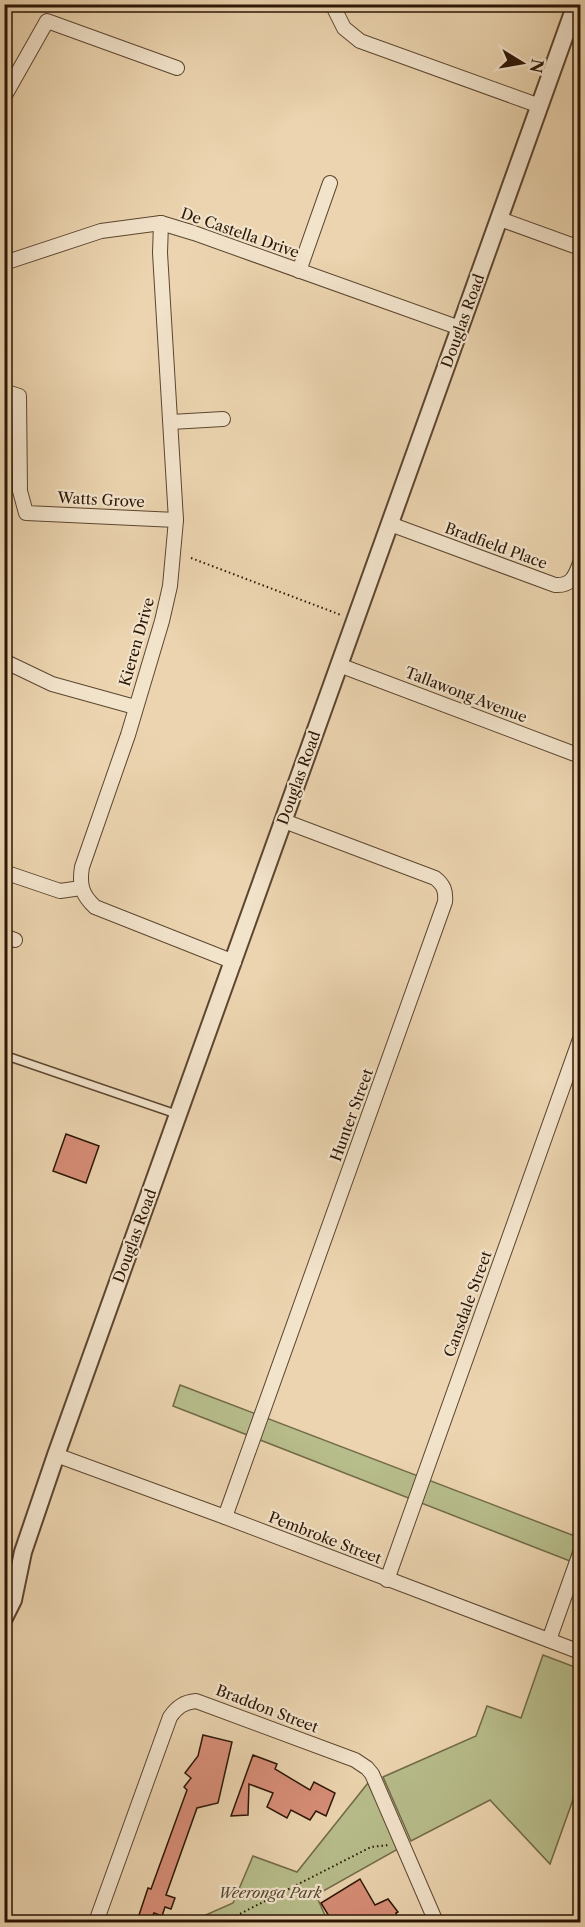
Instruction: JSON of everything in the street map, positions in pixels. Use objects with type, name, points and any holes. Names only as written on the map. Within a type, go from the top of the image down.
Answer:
[{"type":"street","points":[[332,4],[344,28],[360,41],[540,106]]},
{"type":"street","name":"Douglas Road","points":[[4,1618],[13,1600],[23,1552],[56,1455],[576,4]]},
{"type":"street","points":[[4,97],[47,21],[177,68]]},
{"type":"street","points":[[299,271],[330,183]]},
{"type":"street","points":[[500,219],[580,248]]},
{"type":"street","name":"De Castella Drive","points":[[4,263],[101,231],[161,223],[460,328]]},
{"type":"street","name":"Kieren Drive","points":[[81,888],[82,867],[128,735],[170,586],[176,520],[160,253],[161,223]]},
{"type":"street","name":"Watts Grove","points":[[4,391],[19,396],[20,491],[26,513],[176,520]]},
{"type":"street","points":[[171,423],[223,419]]},
{"type":"street","name":"Bradfield Place","points":[[390,524],[555,585],[570,582],[580,563]]},
{"type":"street","points":[[4,662],[52,684],[135,706]]},
{"type":"street","name":"Tallawong Avenue","points":[[339,665],[580,756]]},
{"type":"street","name":"Hunter Street","points":[[225,1517],[446,895],[441,883],[435,878],[284,821]]},
{"type":"street","points":[[4,872],[60,891],[81,888],[85,897],[95,907],[234,962]]},
{"type":"street","name":"Cansdale Street","points":[[387,1580],[580,1039]]},
{"type":"street","name":"Pembroke Street","points":[[56,1455],[580,1652]]},
{"type":"street","name":"Douglas Road","points":[[4,1585],[23,1552]]},
{"type":"street","points":[[549,1640],[580,1553]]},
{"type":"street","name":"Braddon Street","points":[[96,1923],[170,1717],[178,1707],[190,1701],[202,1702],[362,1763],[372,1774],[436,1923]]},
{"type":"lane","points":[[4,1055],[179,1114]]},
{"type":"path","points":[[192,558],[341,615]]},
{"type":"path","points":[[224,1923],[371,1847],[400,1843]]},
{"type":"green space","points":[[180,1385],[580,1538],[580,1565],[173,1406]]},
{"type":"green space","points":[[543,1655],[580,1669],[580,1780],[550,1864],[490,1800],[411,1841],[383,1777],[476,1736],[487,1706],[521,1718]]},
{"type":"green space","name":"Weeronga Park","points":[[368,1783],[398,1849],[316,1895],[328,1922],[190,1922],[233,1903],[253,1856],[297,1872]]},
{"type":"building","points":[[66,1134],[99,1146],[86,1183],[53,1171]]},
{"type":"building","points":[[203,1735],[232,1742],[218,1803],[197,1808],[166,1895],[175,1898],[171,1909],[165,1907],[162,1916],[154,1913],[149,1923],[138,1918],[187,1790],[184,1787],[191,1778],[185,1773],[198,1756]]},
{"type":"building","points":[[253,1755],[277,1764],[275,1769],[310,1790],[314,1782],[335,1793],[326,1816],[316,1811],[310,1820],[291,1810],[287,1818],[267,1807],[273,1793],[249,1784],[248,1815],[231,1816]]},
{"type":"building","points":[[360,1879],[375,1905],[388,1899],[398,1912],[397,1917],[387,1923],[333,1923],[321,1903]]}]
